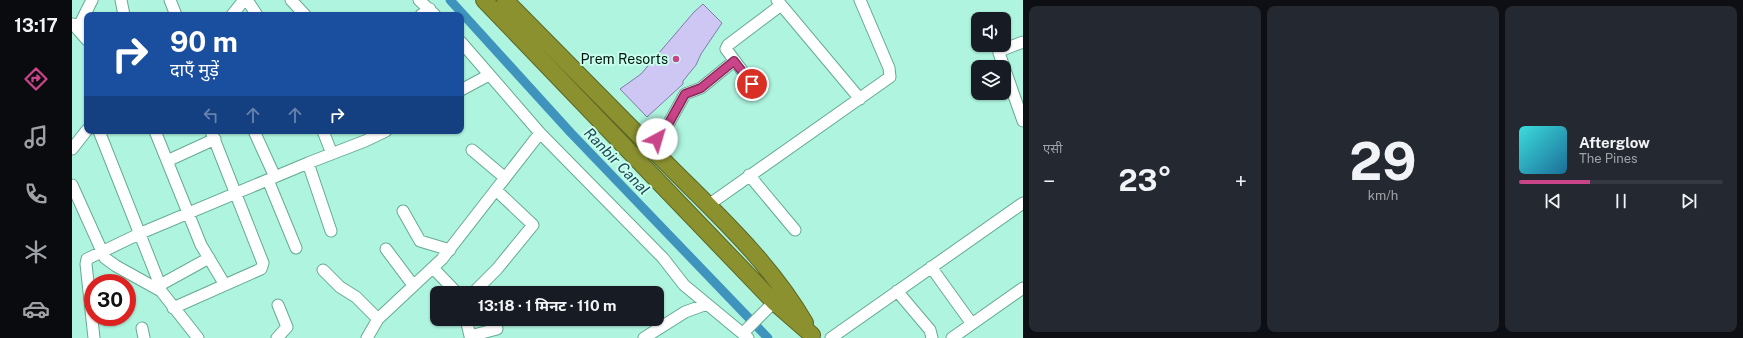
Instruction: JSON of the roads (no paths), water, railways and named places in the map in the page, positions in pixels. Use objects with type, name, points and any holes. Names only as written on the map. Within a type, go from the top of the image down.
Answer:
[{"type":"highway","points":[[484,0],[774,302],[813,336]]},
{"type":"highway","points":[[505,0],[650,146],[781,285],[813,336]]},
{"type":"street","points":[[84,12],[92,0]]},
{"type":"street","points":[[121,0],[123,12]]},
{"type":"street","points":[[170,0],[175,12]]},
{"type":"street","points":[[235,12],[246,0],[255,12]]},
{"type":"street","points":[[291,0],[302,12]]},
{"type":"street","points":[[419,0],[427,12]]},
{"type":"street","points":[[707,206],[749,175],[887,80],[890,74],[860,0]]},
{"type":"street","points":[[752,84],[726,51],[726,48],[779,2],[860,99]]},
{"type":"street","points":[[84,12],[75,26],[84,36]]},
{"type":"street","points":[[1023,42],[1002,50],[999,53],[1023,120]]},
{"type":"street","points":[[464,46],[540,132],[663,258],[684,285],[707,304],[747,332],[774,302]]},
{"type":"street","points":[[650,146],[664,132],[685,94],[701,88],[734,61]]},
{"type":"street","points":[[464,88],[489,75]]},
{"type":"street","points":[[367,338],[378,319],[433,268],[450,250],[540,132]]},
{"type":"street","points":[[72,149],[84,134]]},
{"type":"street","points":[[100,134],[141,233],[160,288],[173,308],[198,338]]},
{"type":"street","points":[[156,134],[201,245],[225,285]]},
{"type":"street","points":[[255,134],[296,248]]},
{"type":"street","points":[[324,134],[332,154]]},
{"type":"street","points":[[94,338],[86,264],[87,259],[141,233],[377,134]]},
{"type":"street","points":[[167,161],[213,135],[263,262],[261,269],[173,308]]},
{"type":"street","points":[[472,150],[504,178]]},
{"type":"street","points":[[308,163],[331,231]]},
{"type":"street","points":[[749,175],[795,230]]},
{"type":"street","points":[[72,185],[101,252],[110,262],[160,288]]},
{"type":"street","points":[[480,286],[497,269],[533,226],[496,190]]},
{"type":"street","points":[[831,338],[1023,203]]},
{"type":"street","points":[[403,211],[420,241],[450,250]]},
{"type":"street","points":[[386,249],[413,285]]},
{"type":"street","points":[[160,288],[209,258]]},
{"type":"street","points":[[931,267],[972,324]]},
{"type":"street","points":[[433,268],[450,286]]},
{"type":"street","points":[[323,270],[340,287],[356,297],[378,319]]},
{"type":"street","points":[[952,338],[1023,288]]},
{"type":"street","points":[[897,291],[930,330],[932,338]]},
{"type":"street","points":[[644,338],[685,312],[707,304]]},
{"type":"street","points":[[277,338],[287,327],[278,305]]},
{"type":"street","points":[[468,326],[470,336],[496,329]]},
{"type":"waterway","name":"Ranbir Canal","points":[[450,0],[461,12]]},
{"type":"waterway","name":"Ranbir Canal","points":[[464,15],[571,133],[768,338]]},
{"type":"place","name":"Prem Resorts","points":[[676,59]]}]
